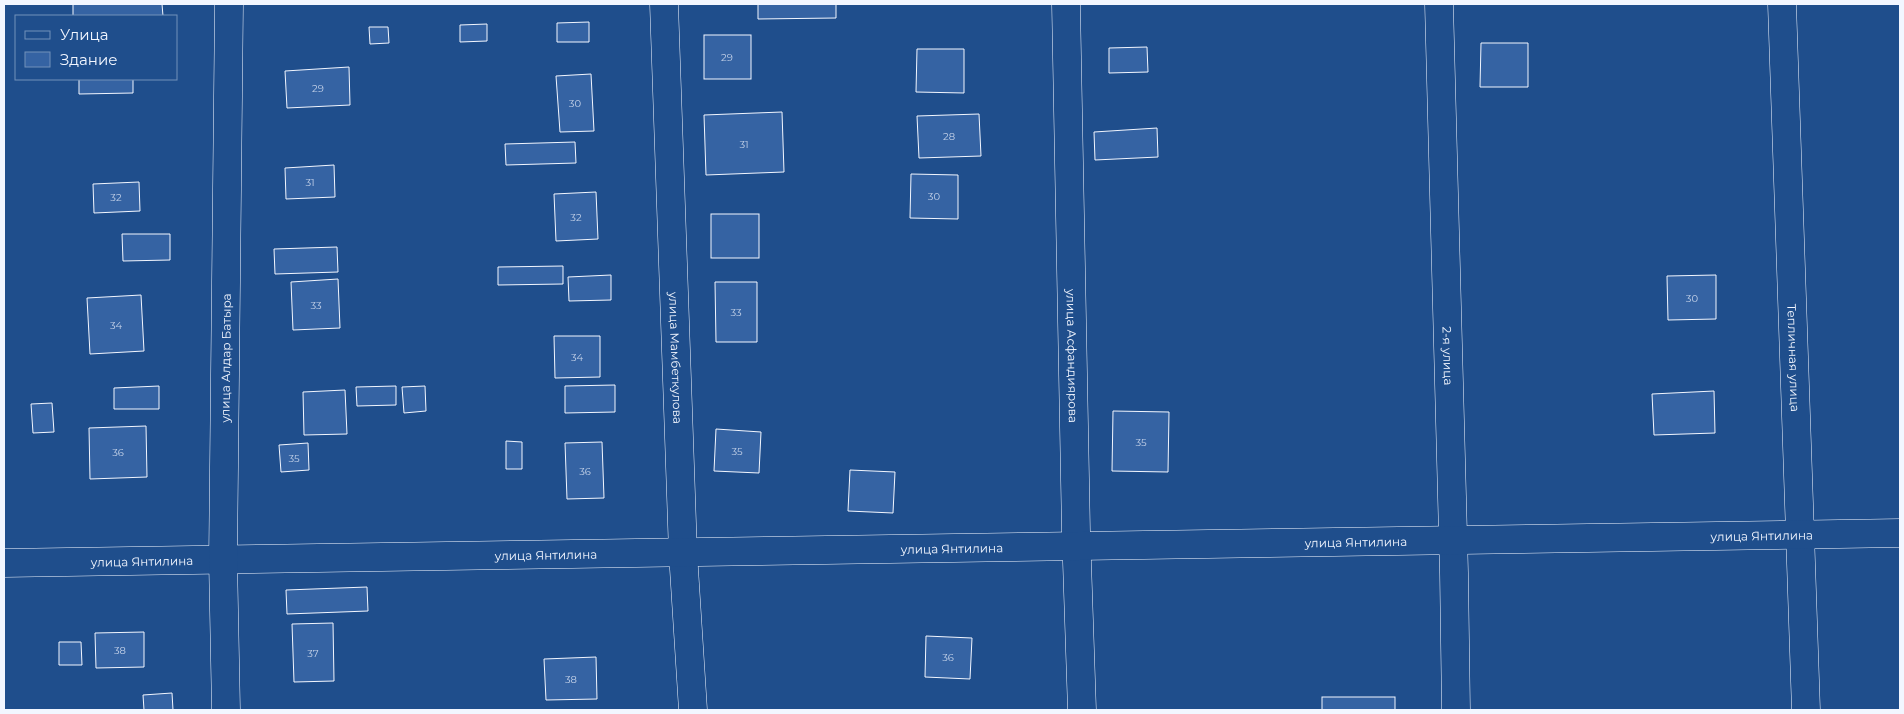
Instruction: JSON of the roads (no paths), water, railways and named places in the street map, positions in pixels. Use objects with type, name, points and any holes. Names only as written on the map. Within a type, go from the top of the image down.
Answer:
[{"type":"street","name":"улица Алдар Батыра","points":[[226,710],[224,560],[229,4]]},
{"type":"street","name":"улица Мамбеткулова","points":[[664,4],[683,553],[693,710]]},
{"type":"street","name":"улица Асфандиярова","points":[[1066,4],[1076,547],[1082,710]]},
{"type":"street","name":"2-я улица","points":[[1440,4],[1456,710]]},
{"type":"street","name":"Тепличная улица","points":[[1782,4],[1806,710]]},
{"type":"street","name":"улица Янтилина","points":[[4,563],[1900,533]]}]
